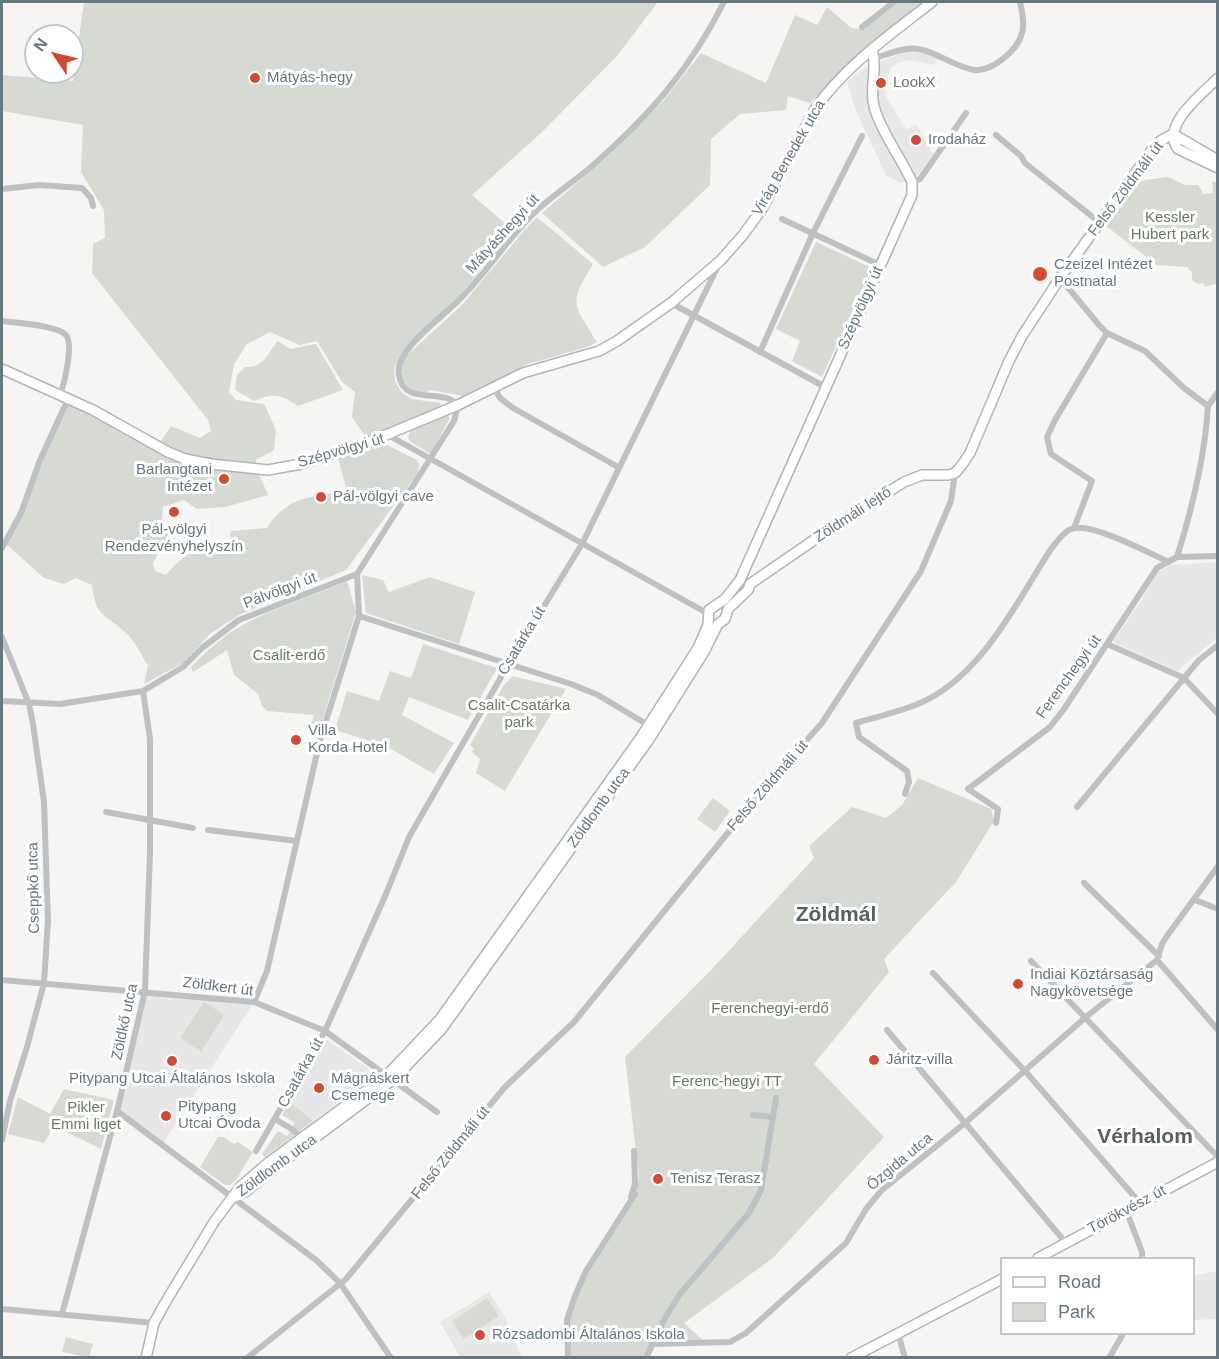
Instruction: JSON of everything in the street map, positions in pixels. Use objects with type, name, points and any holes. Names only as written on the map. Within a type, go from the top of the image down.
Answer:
[{"type":"street","name":"Mátyáshegyi út","points":[[458,405],[450,398],[421,395],[405,388],[398,374],[401,358],[465,293],[536,212],[592,166],[656,104],[701,45],[724,2]]},
{"type":"street","points":[[862,27],[894,2]]},
{"type":"street","name":"Virág Benedek utca","points":[[388,435],[458,405],[523,373],[600,351],[671,303],[721,260],[743,235],[762,209],[819,103],[834,85],[932,2]]},
{"type":"street","points":[[966,113],[920,179],[912,182],[874,108],[873,54],[903,49],[922,49],[952,64],[978,70],[991,68],[1009,54],[1022,35],[1024,19],[1020,2]]},
{"type":"street","points":[[1218,78],[1183,114],[1173,134],[1174,143],[1178,149],[1218,168]]},
{"type":"street","points":[[1173,134],[1218,160]]},
{"type":"street","name":"Felső Zöldmáli út","points":[[247,1358],[340,1283],[367,1255],[505,1087],[574,1022],[770,781],[822,723],[921,571],[951,501],[955,473],[970,453],[1022,336],[1099,222],[1154,147],[1173,134]]},
{"type":"street","points":[[996,135],[1021,156],[1025,163],[1099,222]]},
{"type":"street","points":[[760,352],[813,234],[862,136]]},
{"type":"street","name":"Szépvölgyi út","points":[[746,581],[750,555],[880,265],[908,208],[912,195],[912,182]]},
{"type":"street","points":[[2,189],[39,185],[82,188],[91,198],[93,206]]},
{"type":"street","points":[[782,219],[880,265]]},
{"type":"street","name":"Csatárka út","points":[[256,1150],[325,1031],[409,837],[508,665],[582,544],[721,260]]},
{"type":"street","points":[[1060,278],[1107,333],[1145,351],[1177,382],[1208,406]]},
{"type":"street","points":[[671,303],[825,387]]},
{"type":"street","points":[[2,321],[62,332],[70,343],[64,397],[21,513],[2,548]]},
{"type":"street","points":[[905,794],[909,782],[907,771],[859,737],[856,723],[920,703],[953,683],[987,648],[1051,549],[1062,536],[1074,528],[1092,481],[1051,454],[1047,437],[1107,333]]},
{"type":"street","name":"Szépvölgyi út","points":[[2,369],[117,422],[173,455],[211,464],[257,470],[279,468],[311,461],[388,435],[695,607],[706,610],[712,623],[718,624]]},
{"type":"street","points":[[494,387],[500,398],[513,408],[618,467]]},
{"type":"street","points":[[1177,557],[1196,485],[1207,429],[1208,406],[1218,392]]},
{"type":"street","points":[[254,1002],[267,971],[320,740],[359,616],[357,574],[454,421],[458,405]]},
{"type":"street","name":"Zöldmáli lejtő","points":[[746,581],[759,577],[904,482],[922,476],[955,473]]},
{"type":"street","points":[[1074,528],[1099,532],[1167,561]]},
{"type":"street","name":"Ferenchegyi út","points":[[996,823],[998,809],[968,789],[1050,727],[1157,568],[1177,557],[1218,556]]},
{"type":"street","name":"Pálvölgyi út","points":[[2,701],[60,704],[143,691],[183,667],[202,648],[239,620],[357,574]]},
{"type":"street","points":[[709,614],[746,581],[748,590],[728,609],[725,619],[718,624]]},
{"type":"street","name":"Zöldlomb utca","points":[[652,727],[698,648],[709,614]]},
{"type":"street","points":[[359,616],[550,677],[598,695],[652,727]]},
{"type":"street","name":"Zöldlomb utca","points":[[233,1198],[245,1192],[321,1129],[390,1077],[440,1019],[652,727],[704,652],[718,624]]},
{"type":"street","name":"Cseppkő utca","points":[[2,637],[30,704],[44,802],[48,921],[44,983],[11,1096],[2,1140]]},
{"type":"street","points":[[1107,644],[1184,678],[1218,714]]},
{"type":"street","points":[[1077,807],[1199,660],[1218,645]]},
{"type":"street","name":"Zöldkő utca","points":[[62,1314],[117,1111],[145,991],[150,739],[143,691]]},
{"type":"street","points":[[106,812],[193,828]]},
{"type":"street","points":[[208,830],[297,841]]},
{"type":"street","points":[[1158,958],[1167,936],[1218,866]]},
{"type":"street","points":[[1084,883],[1158,958],[1218,1030]]},
{"type":"street","points":[[1195,900],[1218,909]]},
{"type":"street","name":"Őzgida utca","points":[[652,1344],[730,1342],[746,1333],[846,1243],[866,1209],[881,1191],[965,1123],[1086,1017],[1158,958]]},
{"type":"street","points":[[1031,961],[1218,1157]]},
{"type":"street","points":[[933,973],[1025,1071],[1140,1203]]},
{"type":"street","name":"Zöldkert út","points":[[2,980],[254,1002],[325,1031],[437,1112]]},
{"type":"street","points":[[887,1030],[1066,1243]]},
{"type":"street","points":[[646,1358],[664,1318],[680,1294],[756,1203],[761,1190],[776,1098]]},
{"type":"street","points":[[117,1111],[316,1260],[340,1283],[391,1358]]},
{"type":"street","points":[[753,1115],[773,1117]]},
{"type":"street","name":"Csatárka út","points":[[275,1119],[302,1138]]},
{"type":"street","name":"Zöldlomb utca","points":[[233,1198],[245,1182],[302,1138],[321,1129]]},
{"type":"street","points":[[630,1201],[635,1184],[634,1151]]},
{"type":"street","name":"Törökvész út","points":[[1040,1257],[1218,1162]]},
{"type":"street","points":[[568,1358],[567,1320],[575,1296],[586,1271],[634,1194]]},
{"type":"street","points":[[146,1358],[154,1323],[207,1233],[233,1198]]},
{"type":"street","points":[[1126,1210],[1142,1257]]},
{"type":"street","points":[[851,1358],[1000,1280]]},
{"type":"street","points":[[2,1309],[154,1323]]},
{"type":"street","points":[[898,1333],[905,1358]]},
{"type":"street","points":[[1108,1358],[1122,1335]]},
{"type":"shaded area","points":[[920,51],[938,58],[934,65],[911,60],[899,62],[891,67],[886,81],[885,96],[906,129],[917,125],[933,154],[918,175],[900,183],[886,175],[856,111],[847,82],[862,69],[903,52]]},
{"type":"shaded area","points":[[1217,562],[1217,638],[1177,671],[1113,642],[1158,572],[1171,565]]},
{"type":"shaded area","name":"Pitypang Utcai Általános Iskola","points":[[145,991],[254,1002],[162,1145],[117,1111]]},
{"type":"shaded area","points":[[326,1039],[369,1069],[371,1078],[313,1121],[289,1101]]},
{"type":"shaded area","points":[[1217,1271],[1217,1319],[1195,1320],[1195,1276]]},
{"type":"shaded area","name":"Rózsadombi Általános Iskola","points":[[489,1292],[505,1317],[522,1357],[460,1357],[440,1322]]},
{"type":"green space","points":[[84,2],[658,2],[617,56],[541,133],[472,195],[514,231],[453,303],[402,353],[394,368],[395,381],[402,393],[412,399],[440,403],[443,409],[369,442],[352,417],[355,392],[342,382],[317,341],[300,345],[270,332],[247,344],[234,364],[229,392],[236,400],[264,404],[276,430],[274,450],[256,460],[257,470],[268,495],[225,507],[197,509],[184,500],[163,507],[162,519],[168,535],[153,563],[155,571],[166,575],[180,560],[194,551],[229,542],[231,531],[267,528],[283,509],[292,503],[347,491],[338,458],[383,443],[417,460],[418,473],[346,570],[239,615],[211,633],[183,663],[144,684],[148,666],[130,637],[99,610],[92,585],[76,578],[64,584],[44,578],[5,543],[68,399],[157,447],[171,426],[200,438],[211,431],[208,420],[92,273],[93,244],[105,238],[104,210],[81,172],[83,125],[2,111],[2,75],[24,77],[24,84],[84,84],[84,24],[81,24]]},
{"type":"green space","points":[[899,2],[925,2],[851,62],[810,103],[788,96],[786,110],[740,114],[711,139],[710,185],[645,247],[603,267],[542,213],[613,152],[664,100],[701,53],[766,83],[795,15],[817,25],[827,7],[851,28],[862,29]]},
{"type":"green space","name":"Kessler Hubert park","points":[[1168,177],[1185,185],[1198,185],[1202,194],[1213,193],[1212,181],[1217,183],[1218,283],[1205,287],[1203,283],[1198,284],[1192,280],[1192,272],[1187,267],[1157,265],[1106,226],[1137,181]]},
{"type":"green space","points":[[537,217],[593,264],[580,288],[577,304],[597,342],[528,364],[463,396],[431,390],[422,394],[410,388],[402,375],[405,357],[461,306]]},
{"type":"green space","points":[[816,242],[872,268],[822,377],[792,361],[800,341],[776,329]]},
{"type":"green space","points":[[278,341],[290,349],[316,344],[343,390],[298,406],[277,396],[254,401],[235,390],[237,375],[245,367],[261,363]]},
{"type":"green space","points":[[447,415],[450,418],[432,452],[429,453],[408,438],[411,428]]},
{"type":"green space","points":[[362,575],[383,580],[389,592],[430,577],[475,592],[459,644],[366,613]]},
{"type":"green space","name":"Csalit-erdő","points":[[347,581],[356,612],[320,728],[311,724],[314,715],[267,711],[262,706],[258,694],[234,675],[227,650],[193,672],[191,667],[234,630],[267,613]]},
{"type":"green space","points":[[423,644],[497,668],[468,720],[409,697],[402,715],[454,743],[434,774],[386,746],[335,730],[347,691],[379,701],[390,671],[411,678]]},
{"type":"green space","name":"Csalit-Csatárka park","points":[[513,676],[566,689],[505,791],[476,773],[480,759],[472,752],[474,749],[470,745],[504,685]]},
{"type":"green space","name":"Ferenchegyi-erdő","points":[[918,778],[991,809],[994,821],[956,882],[884,959],[889,972],[814,1064],[884,1137],[773,1258],[684,1323],[706,1343],[652,1344],[646,1357],[568,1357],[567,1320],[575,1296],[622,1214],[639,1177],[625,1057],[712,969],[814,858],[809,846],[852,807],[886,818],[902,805]]},
{"type":"green space","points":[[713,798],[730,811],[715,832],[697,819]]},
{"type":"green space","points":[[204,1002],[224,1015],[201,1052],[180,1038]]},
{"type":"green space","name":"Pikler Emmi liget","points":[[64,1089],[114,1100],[101,1149],[54,1126],[44,1143],[8,1134],[18,1097],[50,1114]]},
{"type":"green space","points":[[289,1101],[313,1121],[265,1157],[262,1154],[278,1131],[287,1136],[295,1123],[282,1115]]},
{"type":"green space","points":[[218,1137],[224,1137],[234,1144],[238,1142],[253,1152],[236,1180],[230,1185],[225,1185],[200,1167]]},
{"type":"green space","points":[[487,1298],[499,1316],[464,1339],[452,1321]]},
{"type":"green space","points":[[66,1337],[93,1344],[89,1357],[62,1352]]},
{"type":"place","name":"Mátyás-hegy","points":[[255,78]]},
{"type":"place","name":"LookX","points":[[881,83]]},
{"type":"place","name":"Irodaház","points":[[916,140]]},
{"type":"place","name":"Czeizel Intézet Postnatal","points":[[1040,274]]},
{"type":"place","name":"Barlangtani Intézet","points":[[224,479]]},
{"type":"place","name":"Pál-völgyi cave","points":[[321,497]]},
{"type":"place","name":"Pál-völgyi Rendezvényhelyszín","points":[[174,512]]},
{"type":"place","name":"Villa Korda Hotel","points":[[296,740]]},
{"type":"place","name":"Indiai Köztársaság Nagykövetsége","points":[[1018,984]]},
{"type":"place","name":"Járitz-villa","points":[[874,1060]]},
{"type":"place","name":"Pitypang Utcai Általános Iskola","points":[[172,1061]]},
{"type":"place","name":"Mágnáskert Csemege","points":[[319,1088]]},
{"type":"place","name":"Pitypang Utcai Óvoda","points":[[166,1116]]},
{"type":"place","name":"Tenisz Terasz","points":[[658,1179]]},
{"type":"place","name":"Rózsadombi Általános Iskola","points":[[480,1335]]},
{"type":"district","name":"Zöldmál","points":[[836,915]]},
{"type":"district","name":"Vérhalom","points":[[1145,1137]]},
{"type":"park label","name":"Ferenc-hegyi TT","points":[[727,1082]]}]
